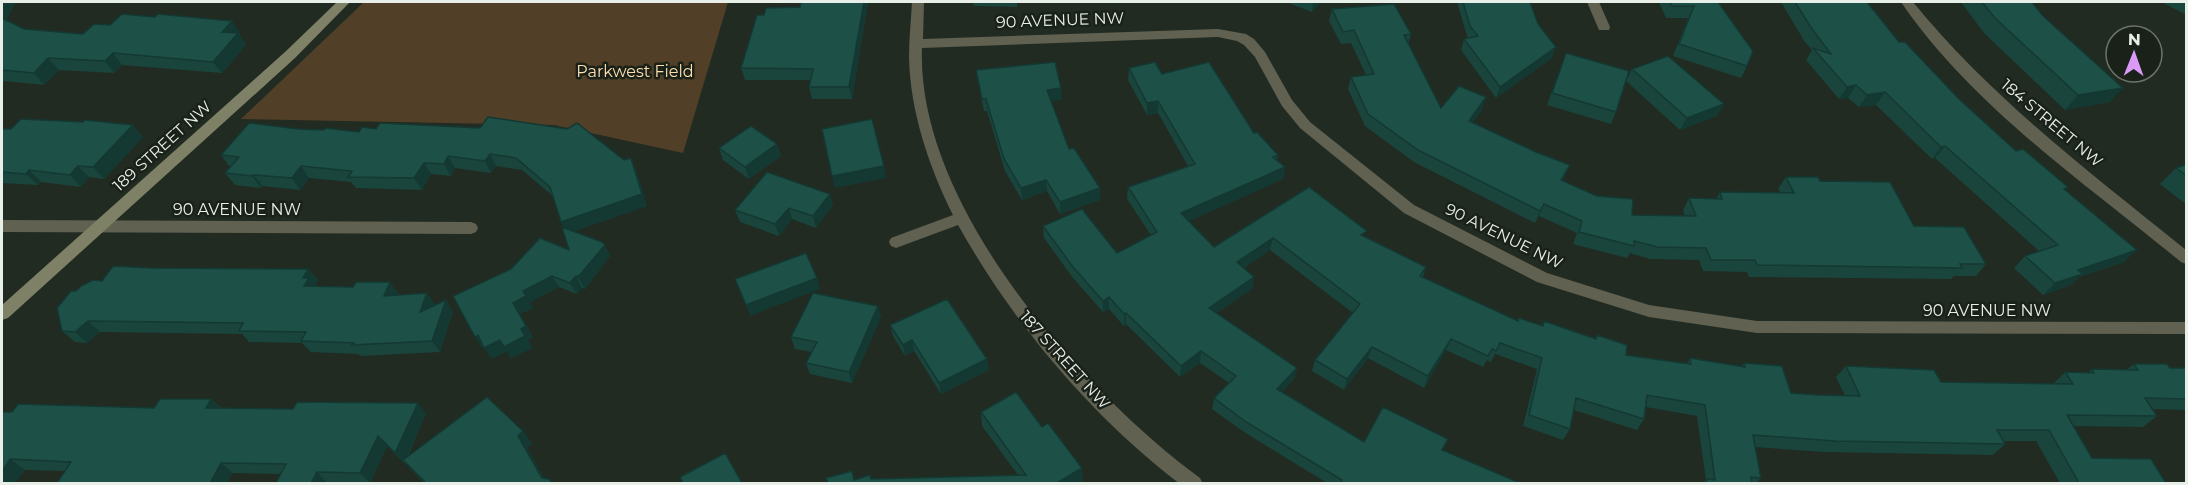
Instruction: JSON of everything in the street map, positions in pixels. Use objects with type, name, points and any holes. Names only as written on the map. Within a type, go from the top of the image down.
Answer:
[{"type":"street","name":"189 STREET NW","points":[[2,314],[291,55],[344,2]]},
{"type":"street","name":"187 STREET NW","points":[[918,2],[915,44],[918,84],[929,139],[939,170],[961,218],[1007,292],[1060,359],[1141,441],[1187,482]]},
{"type":"street","points":[[1593,2],[1604,27]]},
{"type":"street","name":"184 STREET NW","points":[[1907,2],[1940,44],[1992,96],[2187,258]]},
{"type":"street","name":"90 AVENUE NW","points":[[915,44],[1218,33],[1241,37],[1260,55],[1287,103],[1305,125],[1409,209],[1542,278],[1649,311],[1757,327],[2187,328]]},
{"type":"street","points":[[897,242],[961,218]]},
{"type":"street","name":"90 AVENUE NW","points":[[2,226],[471,228]]},
{"type":"green space","name":"Parkwest Field","points":[[364,2],[728,2],[683,153],[554,125],[241,119]]},
{"type":"building","points":[[801,2],[864,2],[849,87],[809,87],[813,69],[741,68],[757,15],[764,15],[766,8],[800,7]]},
{"type":"building","points":[[1463,2],[1530,2],[1538,24],[1556,47],[1500,87],[1464,39],[1478,36],[1470,26]]},
{"type":"building","points":[[1670,2],[1718,2],[1753,51],[1747,66],[1679,44],[1694,6],[1672,6]]},
{"type":"building","points":[[1795,2],[1867,2],[1899,42],[1905,42],[1959,99],[2016,151],[2023,149],[2068,187],[2064,189],[2137,250],[2078,270],[2083,274],[2055,283],[2025,256],[2058,245],[1945,146],[1941,147],[1885,92],[1867,95],[1856,85],[1847,87],[1813,48],[1831,54]]},
{"type":"building","points":[[1982,2],[2032,2],[2042,15],[2104,71],[2104,84],[2119,84],[2123,88],[2078,95],[1995,18]]},
{"type":"building","points":[[1394,4],[1411,34],[1404,35],[1441,108],[1459,86],[1486,97],[1469,121],[1570,165],[1561,180],[1597,196],[1633,199],[1632,215],[1696,216],[1689,198],[1722,199],[1720,192],[1794,193],[1786,177],[1818,177],[1820,181],[1890,182],[1914,226],[1964,227],[1986,264],[1960,264],[1962,268],[1757,265],[1755,260],[1711,260],[1706,248],[1657,247],[1634,241],[1634,246],[1579,232],[1582,221],[1544,204],[1540,211],[1418,150],[1368,114],[1351,77],[1374,74],[1354,30],[1343,32],[1332,9]]},
{"type":"building","points":[[122,14],[155,17],[158,14],[232,21],[222,32],[238,33],[213,62],[113,53],[105,61],[48,58],[34,73],[2,70],[2,18],[24,29],[83,34],[94,24],[110,25]]},
{"type":"building","points":[[1566,53],[1629,71],[1616,112],[1552,93]]},
{"type":"building","points":[[1668,56],[1724,104],[1687,118],[1632,69]]},
{"type":"building","points":[[1055,62],[1061,88],[1047,90],[1069,149],[1074,148],[1100,188],[1060,202],[1046,180],[1021,188],[1004,159],[986,99],[982,99],[976,70]]},
{"type":"building","points":[[1155,62],[1162,74],[1209,62],[1254,133],[1257,132],[1278,155],[1273,157],[1285,167],[1181,213],[1214,247],[1309,187],[1367,231],[1361,235],[1426,267],[1420,276],[1518,321],[1519,318],[1543,326],[1544,321],[1596,339],[1597,335],[1627,345],[1626,355],[1691,364],[1690,358],[1745,367],[1744,363],[1782,366],[1791,393],[1860,396],[1846,366],[1934,370],[1941,382],[2073,384],[2065,372],[2094,373],[2092,369],[2138,370],[2134,364],[2167,364],[2170,368],[2187,368],[2187,399],[2145,398],[2157,416],[2067,415],[2092,458],[2151,459],[2166,483],[2079,483],[2049,430],[1997,430],[2005,444],[1835,441],[1753,435],[1761,478],[1751,477],[1752,483],[1707,483],[1707,479],[1715,480],[1705,405],[1647,395],[1644,419],[1576,398],[1570,429],[1529,415],[1542,358],[1500,343],[1496,351],[1492,349],[1488,356],[1451,339],[1428,376],[1372,347],[1347,379],[1315,360],[1360,304],[1273,238],[1237,262],[1254,277],[1209,308],[1297,368],[1277,389],[1364,442],[1383,407],[1448,439],[1442,450],[1520,483],[1340,483],[1342,480],[1246,422],[1214,398],[1236,376],[1201,351],[1181,366],[1126,313],[1124,314],[1109,297],[1103,301],[1073,267],[1043,226],[1082,209],[1117,253],[1157,232],[1128,187],[1195,164],[1158,101],[1147,103],[1129,68]]},
{"type":"building","points":[[488,117],[567,129],[577,123],[624,160],[631,158],[642,194],[561,222],[550,187],[516,158],[490,154],[485,161],[448,156],[444,164],[424,163],[414,178],[348,177],[352,171],[301,166],[292,178],[225,173],[239,157],[221,155],[249,123],[298,129],[324,130],[325,128],[359,132],[362,127],[376,129],[380,123],[480,128]]},
{"type":"building","points":[[21,119],[83,122],[85,120],[133,125],[93,167],[78,166],[70,175],[29,170],[26,174],[2,172],[2,129],[11,129]]},
{"type":"building","points":[[872,119],[884,166],[832,176],[822,129]]},
{"type":"building","points":[[751,126],[777,144],[745,167],[719,148]]},
{"type":"building","points":[[2187,164],[2187,176],[2176,168]]},
{"type":"building","points":[[767,172],[830,194],[813,216],[789,208],[775,224],[735,210]]},
{"type":"building","points":[[562,227],[605,245],[578,277],[576,276],[570,283],[552,276],[523,291],[526,296],[513,303],[526,326],[521,329],[525,336],[504,347],[500,340],[484,348],[478,335],[475,337],[453,296],[511,269],[540,238],[569,250]]},
{"type":"building","points":[[806,253],[817,278],[746,305],[735,279]]},
{"type":"building","points":[[113,266],[308,269],[303,278],[309,278],[304,286],[353,287],[356,282],[390,282],[384,296],[427,293],[420,312],[446,300],[432,341],[351,345],[355,343],[301,341],[306,332],[239,331],[243,323],[88,321],[75,332],[62,331],[57,308],[71,291],[76,291],[93,280],[102,281]]},
{"type":"building","points":[[813,293],[878,306],[849,372],[806,363],[817,342],[791,337]]},
{"type":"building","points":[[947,299],[987,359],[939,383],[912,340],[903,345],[890,325]]},
{"type":"building","points":[[1016,392],[1042,427],[1048,423],[1082,468],[1057,483],[828,483],[826,478],[852,471],[854,480],[870,475],[871,479],[1026,475],[981,412]]},
{"type":"building","points":[[487,397],[523,431],[518,436],[542,478],[549,479],[552,483],[426,483],[403,460]]},
{"type":"building","points":[[160,399],[211,399],[206,408],[293,409],[297,402],[418,403],[395,453],[378,436],[360,473],[317,472],[311,483],[276,483],[286,464],[221,463],[210,483],[57,483],[71,462],[10,459],[2,472],[2,412],[12,412],[18,404],[154,408]]},
{"type":"building","points":[[725,453],[742,483],[683,483],[680,477]]}]
